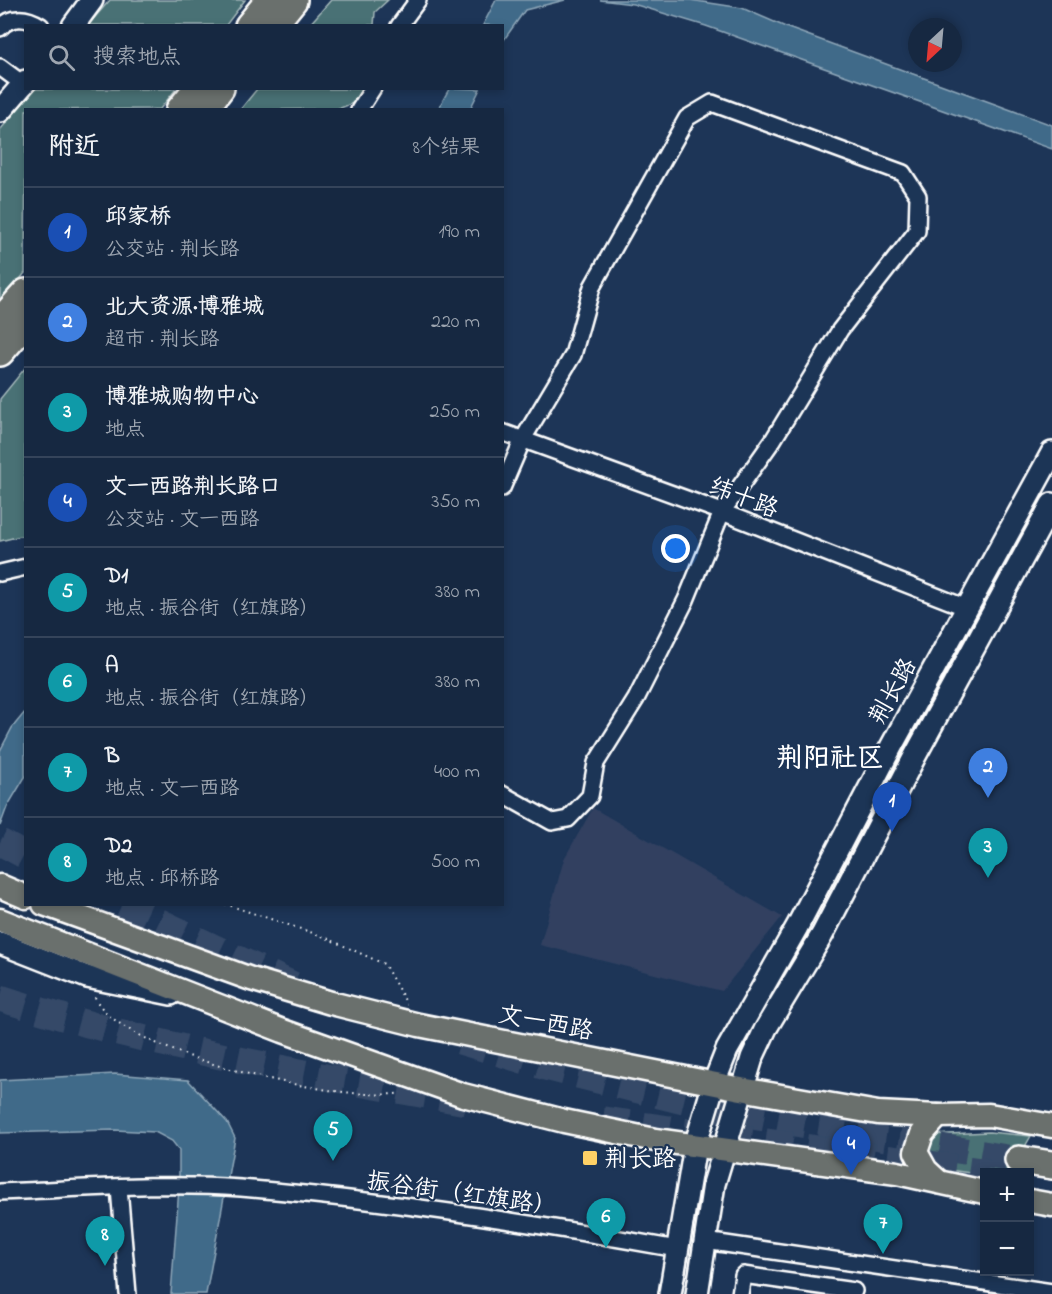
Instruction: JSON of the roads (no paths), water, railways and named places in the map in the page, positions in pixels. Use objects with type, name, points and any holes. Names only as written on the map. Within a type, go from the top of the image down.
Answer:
[{"type":"highway","points":[[251,24],[270,0]]},
{"type":"highway","points":[[274,24],[293,0]]},
{"type":"highway","points":[[182,108],[196,90]]},
{"type":"highway","points":[[205,108],[218,90]]},
{"type":"highway","points":[[0,322],[24,294]]},
{"type":"highway","points":[[0,352],[24,324]]},
{"type":"highway","points":[[1031,1168],[1052,1165]]},
{"type":"highway","points":[[1034,1174],[1052,1182]]},
{"type":"main road","points":[[74,24],[92,0]]},
{"type":"main road","points":[[0,111],[24,83]]},
{"type":"main road","name":"荆长路","points":[[670,1294],[694,1146],[714,1083],[742,1020],[797,927],[891,747],[1052,453]]},
{"type":"main road","points":[[697,1294],[722,1150],[741,1089],[766,1028],[822,935],[915,756],[1052,504]]},
{"type":"main road","points":[[0,885],[24,896]]},
{"type":"main road","name":"文一西路","points":[[50,906],[251,979],[331,1004],[419,1024],[741,1089],[878,1113],[938,1116],[989,1115],[1052,1126]]},
{"type":"main road","points":[[0,920],[203,1001],[378,1066],[464,1095],[564,1121],[694,1146],[897,1173],[980,1191]]},
{"type":"main road","points":[[0,943],[87,977],[203,1001]]},
{"type":"main road","points":[[938,1116],[922,1134],[916,1152],[926,1170],[940,1182]]},
{"type":"main road","points":[[1034,1202],[1052,1205]]},
{"type":"street","points":[[400,24],[418,0]]},
{"type":"street","points":[[0,28],[17,18],[32,20],[38,24]]},
{"type":"street","points":[[0,67],[24,83]]},
{"type":"street","points":[[361,108],[372,90]]},
{"type":"street","points":[[504,483],[523,439],[573,355],[592,287],[687,118],[712,103],[903,173],[918,196],[917,231],[840,330],[773,440],[722,512],[686,600],[636,699],[596,763],[590,796],[568,819],[552,822],[504,795]]},
{"type":"street","name":"纬十路","points":[[504,433],[722,512],[968,608]]},
{"type":"street","points":[[0,573],[24,567]]},
{"type":"street","name":"振谷街（红旗路）","points":[[119,1188],[171,1186],[239,1188],[429,1209],[677,1249]]},
{"type":"street","points":[[0,1192],[119,1188],[128,1294]]},
{"type":"street","points":[[705,1241],[854,1262],[1030,1291],[1052,1292]]},
{"type":"street","points":[[741,1294],[743,1275],[854,1292],[854,1262]]},
{"type":"tunnel","points":[[0,842],[24,855]]},
{"type":"tunnel","points":[[126,906],[293,985]]},
{"type":"tunnel","points":[[0,998],[173,1045],[290,1070],[467,1102]]},
{"type":"tunnel","points":[[460,1041],[549,1068],[728,1112],[1019,1160]]},
{"type":"tunnel","points":[[603,1120],[980,1171]]},
{"type":"place","name":"北大资源·博雅城","points":[[988,798]]},
{"type":"place","name":"邱家桥","points":[[892,832]]},
{"type":"place","name":"博雅城购物中心","points":[[988,878]]},
{"type":"place","name":"荆长路","points":[[590,1158]]},
{"type":"place","name":"D1","points":[[333,1161]]},
{"type":"place","name":"文一西路荆长路口","points":[[851,1175]]},
{"type":"place","name":"A","points":[[606,1248]]},
{"type":"place","name":"B","points":[[883,1254]]},
{"type":"place","name":"D2","points":[[105,1266]]},
{"type":"district","name":"荆阳社区","points":[[830,757]]}]
